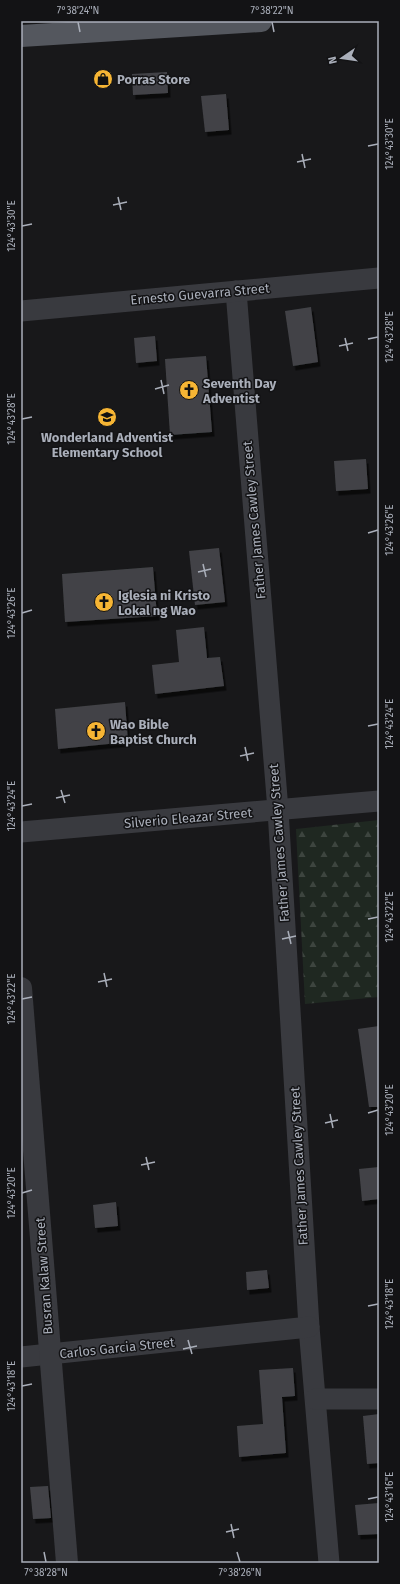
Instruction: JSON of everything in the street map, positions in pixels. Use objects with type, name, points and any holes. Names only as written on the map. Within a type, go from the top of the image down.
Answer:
[{"type":"main road","points":[[21,36],[261,21]]},
{"type":"street","name":"Ernesto Guevarra Street","points":[[21,311],[379,278]]},
{"type":"street","name":"Father James Cawley Street","points":[[236,291],[278,810],[309,1327],[329,1563]]},
{"type":"street","name":"Silverio Eleazar Street","points":[[21,832],[379,801]]},
{"type":"street","name":"Busran Kalaw Street","points":[[21,988],[26,1095],[50,1355],[67,1563]]},
{"type":"street","name":"Carlos Garcia Street","points":[[21,1357],[309,1327]]},
{"type":"street","points":[[316,1399],[379,1399]]},
{"type":"green space","points":[[379,820],[379,997],[305,1004],[296,829]]},
{"type":"building","points":[[167,72],[168,93],[133,95],[132,74]]},
{"type":"building","points":[[226,94],[229,130],[205,132],[201,96]]},
{"type":"building","points":[[311,307],[318,362],[293,366],[285,311]]},
{"type":"building","points":[[155,336],[157,361],[136,363],[134,338]]},
{"type":"building","points":[[206,356],[212,432],[170,435],[165,359]]},
{"type":"building","points":[[366,459],[368,489],[336,491],[334,461]]},
{"type":"building","points":[[219,548],[225,602],[195,605],[189,551]]},
{"type":"building","points":[[153,567],[157,616],[65,622],[62,574]]},
{"type":"building","points":[[204,627],[207,658],[220,657],[224,686],[155,694],[152,665],[179,662],[176,630]]},
{"type":"building","points":[[125,702],[128,742],[58,749],[55,709]]},
{"type":"building","points":[[379,1026],[379,1107],[369,1107],[358,1029]]},
{"type":"building","points":[[379,1167],[379,1199],[362,1201],[359,1169]]},
{"type":"building","points":[[116,1202],[118,1226],[95,1228],[93,1205]]},
{"type":"building","points":[[267,1270],[269,1288],[247,1290],[246,1272]]},
{"type":"building","points":[[293,1368],[295,1396],[282,1397],[286,1453],[239,1457],[237,1426],[263,1424],[259,1370]]},
{"type":"building","points":[[379,1414],[379,1463],[367,1464],[363,1416]]},
{"type":"building","points":[[48,1486],[51,1518],[33,1519],[30,1487]]},
{"type":"building","points":[[379,1503],[379,1534],[358,1535],[355,1505]]},
{"type":"place","name":"Porras Store","points":[[103,79]]},
{"type":"place","name":"Seventh Day Adventist","points":[[189,390]]},
{"type":"place","name":"Wonderland Adventist Elementary School","points":[[107,417]]},
{"type":"place","name":"Iglesia ni Kristo Lokal ng Wao","points":[[104,602]]},
{"type":"place","name":"Wao Bible Baptist Church","points":[[96,731]]}]
